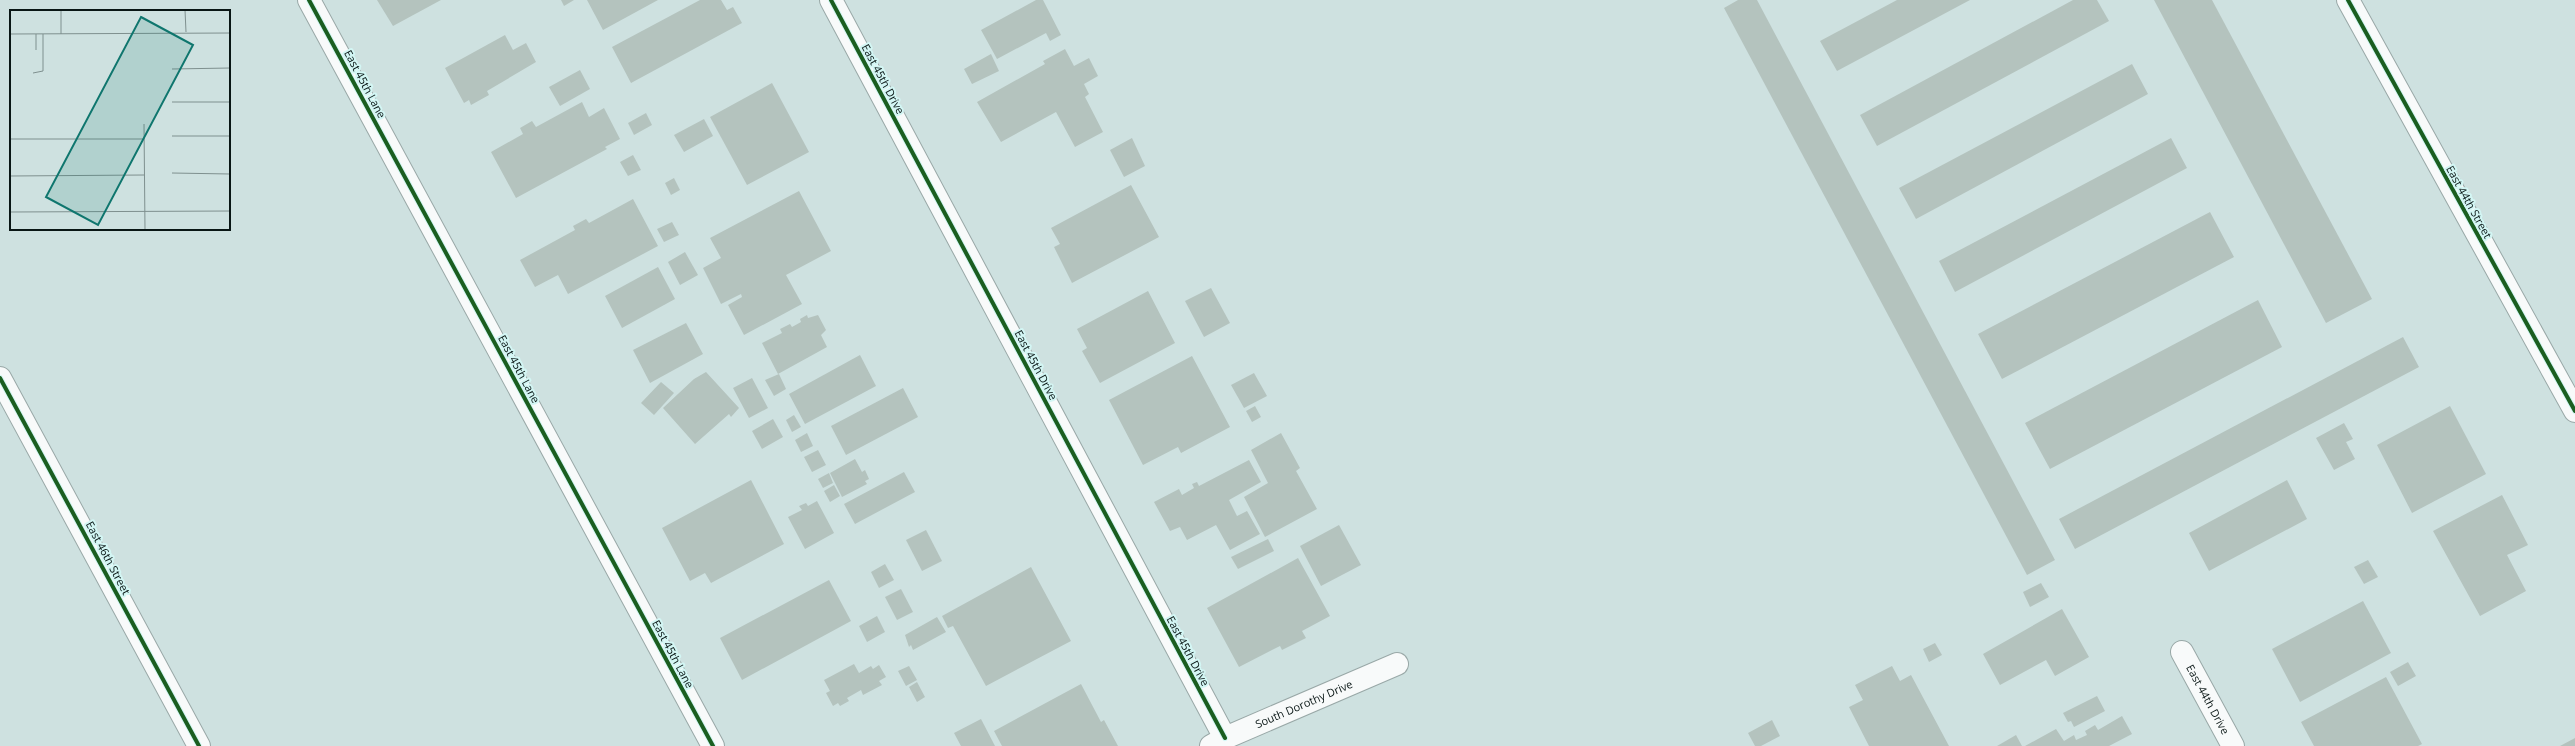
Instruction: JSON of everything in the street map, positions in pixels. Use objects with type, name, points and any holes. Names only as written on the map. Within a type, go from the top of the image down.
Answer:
[{"type":"street","name":"East 45th Lane","points":[[309,0],[713,746]]},
{"type":"street","name":"East 45th Drive","points":[[831,0],[1218,742]]},
{"type":"street","name":"East 44th Street","points":[[2348,0],[2575,412]]},
{"type":"street","name":"East 46th Street","points":[[0,378],[200,746]]},
{"type":"street","name":"East 44th Drive","points":[[2182,652],[2233,746]]},
{"type":"street","name":"South Dorothy Drive","points":[[1218,742],[1397,664]]},
{"type":"building","points":[[377,0],[441,0],[393,26]]},
{"type":"building","points":[[561,0],[574,0],[564,6]]},
{"type":"building","points":[[587,0],[658,0],[603,30]]},
{"type":"building","points":[[700,0],[721,0],[727,10],[733,7],[742,23],[631,83],[612,47]]},
{"type":"building","points":[[1036,0],[1043,0],[1061,35],[1050,41],[1046,33],[997,59],[981,30]]},
{"type":"building","points":[[1738,0],[1757,0],[2055,560],[2027,575],[1724,8]]},
{"type":"building","points":[[1897,0],[1970,0],[1837,71],[1820,41]]},
{"type":"building","points":[[2073,0],[2097,0],[2109,21],[1877,146],[1860,115]]},
{"type":"building","points":[[2154,0],[2212,0],[2372,299],[2326,323]]},
{"type":"building","points":[[505,35],[513,50],[526,43],[536,62],[487,91],[489,95],[471,105],[469,100],[464,103],[445,68]]},
{"type":"building","points":[[1065,49],[1074,66],[1089,58],[1098,76],[1084,84],[1089,94],[1085,97],[1103,132],[1075,147],[1056,112],[1001,142],[977,102],[1045,64],[1043,61]]},
{"type":"building","points":[[991,54],[999,71],[972,84],[964,69]]},
{"type":"building","points":[[2132,64],[2148,94],[1916,219],[1899,188]]},
{"type":"building","points":[[580,70],[590,89],[560,106],[549,87]]},
{"type":"building","points":[[772,83],[809,152],[747,185],[710,117]]},
{"type":"building","points":[[582,102],[589,117],[604,108],[620,139],[605,147],[607,149],[516,198],[491,152],[523,134],[520,128],[532,121],[536,127]]},
{"type":"building","points":[[646,113],[652,125],[634,135],[628,123]]},
{"type":"building","points":[[704,119],[713,136],[684,152],[674,135]]},
{"type":"building","points":[[1132,138],[1145,166],[1124,177],[1110,150]]},
{"type":"building","points":[[2171,138],[2187,168],[1955,292],[1939,261]]},
{"type":"building","points":[[633,155],[641,170],[628,176],[620,162]]},
{"type":"building","points":[[674,178],[680,190],[671,195],[665,183]]},
{"type":"building","points":[[1131,185],[1159,237],[1072,283],[1054,247],[1060,244],[1051,228]]},
{"type":"building","points":[[799,191],[831,251],[786,275],[802,304],[744,335],[728,305],[742,297],[741,294],[721,304],[703,268],[721,258],[710,238]]},
{"type":"building","points":[[633,199],[658,246],[568,294],[558,275],[535,287],[520,260],[575,230],[573,226],[586,219],[589,223]]},
{"type":"building","points":[[2210,212],[2234,257],[2002,379],[1978,334]]},
{"type":"building","points":[[672,222],[679,235],[664,242],[657,229]]},
{"type":"building","points":[[685,252],[698,275],[680,285],[668,262]]},
{"type":"building","points":[[658,267],[675,299],[622,328],[605,296]]},
{"type":"building","points":[[1211,288],[1230,323],[1204,337],[1185,301]]},
{"type":"building","points":[[1148,291],[1175,343],[1100,383],[1082,351],[1087,348],[1077,329]]},
{"type":"building","points":[[2258,300],[2282,347],[2050,469],[2025,423]]},
{"type":"building","points":[[807,315],[808,318],[818,315],[826,330],[821,335],[827,347],[778,374],[762,343],[782,333],[780,329],[790,324],[792,327],[801,322],[800,319]]},
{"type":"building","points":[[686,323],[703,354],[650,383],[633,350]]},
{"type":"building","points":[[2403,337],[2419,367],[2075,549],[2059,519]]},
{"type":"building","points":[[860,355],[876,386],[805,424],[789,394]]},
{"type":"building","points":[[1192,356],[1230,427],[1181,453],[1178,447],[1143,465],[1109,400]]},
{"type":"building","points":[[706,372],[739,408],[731,417],[729,414],[695,444],[663,408],[694,379]]},
{"type":"building","points":[[1254,373],[1267,396],[1244,408],[1231,385]]},
{"type":"building","points":[[779,374],[786,389],[774,396],[765,380]]},
{"type":"building","points":[[752,378],[768,408],[749,418],[733,388]]},
{"type":"building","points":[[661,382],[674,393],[654,415],[641,403]]},
{"type":"building","points":[[903,388],[918,417],[846,455],[831,426]]},
{"type":"building","points":[[1255,406],[1261,417],[1252,422],[1246,411]]},
{"type":"building","points":[[2450,406],[2486,474],[2412,513],[2377,445]]},
{"type":"building","points":[[794,415],[801,427],[792,432],[786,420]]},
{"type":"building","points":[[773,419],[783,437],[762,449],[752,431]]},
{"type":"building","points":[[2344,423],[2353,439],[2346,442],[2355,459],[2334,470],[2316,438]]},
{"type":"building","points":[[807,433],[813,446],[801,452],[795,440]]},
{"type":"building","points":[[1281,433],[1300,468],[1296,471],[1317,509],[1265,537],[1244,497],[1268,483],[1251,450]]},
{"type":"building","points":[[818,450],[826,465],[812,472],[804,457]]},
{"type":"building","points":[[855,459],[862,472],[865,470],[869,479],[865,481],[867,484],[842,497],[830,473]]},
{"type":"building","points":[[1249,460],[1261,482],[1229,500],[1237,516],[1247,511],[1260,534],[1230,550],[1216,525],[1187,540],[1180,527],[1170,531],[1154,502],[1179,489],[1182,495],[1194,488],[1192,484],[1197,482],[1199,486]]},
{"type":"building","points":[[904,472],[915,492],[855,524],[844,504]]},
{"type":"building","points":[[829,473],[833,483],[823,488],[818,479]]},
{"type":"building","points":[[751,480],[784,544],[711,583],[705,573],[690,581],[662,528]]},
{"type":"building","points":[[2287,480],[2307,519],[2209,571],[2189,533]]},
{"type":"building","points":[[834,485],[840,496],[830,502],[824,491]]},
{"type":"building","points":[[2502,495],[2528,545],[2507,555],[2526,591],[2480,616],[2433,531]]},
{"type":"building","points":[[817,501],[834,533],[805,549],[788,517],[802,510],[799,506],[806,503],[808,506]]},
{"type":"building","points":[[1339,525],[1361,565],[1321,586],[1300,546]]},
{"type":"building","points":[[926,530],[942,561],[922,571],[906,540]]},
{"type":"building","points":[[1268,539],[1274,551],[1238,569],[1231,557]]},
{"type":"building","points":[[1298,558],[1330,616],[1302,631],[1306,638],[1282,650],[1280,646],[1239,667],[1207,608]]},
{"type":"building","points":[[2368,560],[2378,577],[2364,584],[2354,567]]},
{"type":"building","points":[[885,564],[894,580],[879,588],[871,572]]},
{"type":"building","points":[[1031,567],[1071,641],[986,686],[953,626],[948,628],[942,616]]},
{"type":"building","points":[[829,580],[851,621],[742,680],[720,638]]},
{"type":"building","points":[[2041,583],[2049,597],[2030,607],[2023,592]]},
{"type":"building","points":[[901,589],[913,612],[897,620],[885,597]]},
{"type":"building","points":[[2363,601],[2391,653],[2300,702],[2272,649]]},
{"type":"building","points":[[2062,609],[2089,657],[2055,676],[2046,660],[2000,685],[1983,654]]},
{"type":"building","points":[[877,616],[885,632],[867,642],[859,626]]},
{"type":"building","points":[[937,617],[946,632],[913,650],[911,645],[909,647],[905,635]]},
{"type":"building","points":[[1935,643],[1942,655],[1929,662],[1923,649]]},
{"type":"building","points":[[2408,662],[2416,676],[2398,686],[2390,672]]},
{"type":"building","points":[[854,664],[859,673],[871,666],[873,669],[879,665],[886,677],[879,681],[882,685],[863,695],[861,690],[847,698],[849,701],[840,706],[838,703],[833,706],[826,693],[830,691],[824,680]]},
{"type":"building","points":[[909,666],[917,680],[906,686],[898,671]]},
{"type":"building","points":[[1892,666],[1900,681],[1911,675],[1949,746],[1869,746],[1849,707],[1863,700],[1855,685]]},
{"type":"building","points":[[2386,677],[2422,744],[2418,746],[2314,746],[2301,722]]},
{"type":"building","points":[[917,682],[925,697],[917,702],[909,687]]},
{"type":"building","points":[[1081,684],[1101,722],[1104,720],[1118,746],[1002,746],[994,731]]},
{"type":"building","points":[[2097,696],[2105,711],[2074,727],[2071,721],[2068,722],[2063,713]]},
{"type":"building","points":[[2122,716],[2132,734],[2109,746],[2025,746],[2056,729],[2064,741],[2074,735],[2076,740],[2087,735],[2085,731],[2095,725],[2098,730]]},
{"type":"building","points":[[981,719],[995,746],[961,746],[954,733]]},
{"type":"building","points":[[1772,720],[1780,736],[1761,746],[1755,746],[1748,733]]},
{"type":"building","points":[[2016,735],[2022,746],[1997,746]]},
{"type":"building","points":[[2575,738],[2575,746],[2560,746]]},
{"type":"cycle path","points":[[309,0],[713,746]]},
{"type":"cycle path","points":[[831,0],[1225,738]]},
{"type":"cycle path","points":[[2348,0],[2575,411]]},
{"type":"cycle path","points":[[0,378],[199,746]]}]
